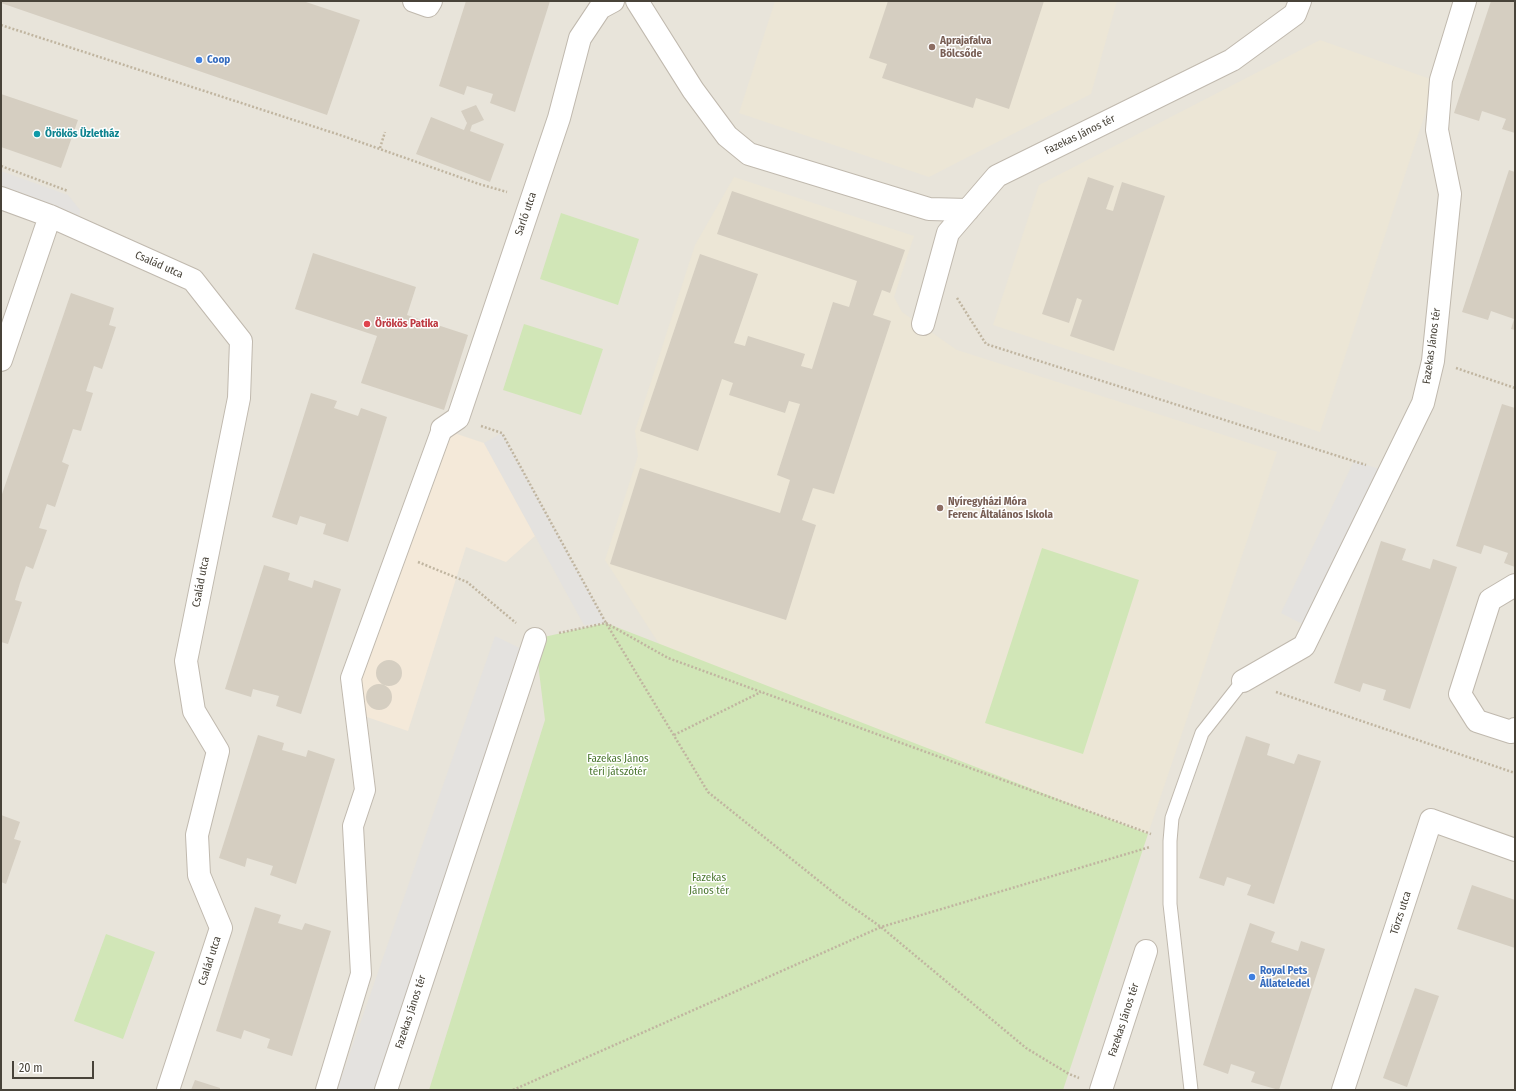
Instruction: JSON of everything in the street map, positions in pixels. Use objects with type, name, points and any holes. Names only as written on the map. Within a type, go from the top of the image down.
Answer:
[{"type":"street","points":[[414,1],[428,6],[431,1]]},
{"type":"street","name":"Sarló utca","points":[[450,424],[559,118],[580,38],[600,8],[613,1]]},
{"type":"street","points":[[637,1],[693,90],[727,136],[749,154],[929,209],[968,210]]},
{"type":"street","name":"Fazekas János tér","points":[[923,324],[948,233],[997,176],[1232,60],[1295,14],[1300,1]]},
{"type":"street","name":"Fazekas János tér","points":[[1243,681],[1304,646],[1423,403],[1433,361],[1450,194],[1437,130],[1441,80],[1465,1]]},
{"type":"street","name":"Család utca","points":[[1,198],[50,216],[193,280],[241,340],[239,398],[186,661],[194,711],[218,751],[197,835],[199,875],[221,928],[168,1090]]},
{"type":"street","points":[[1,360],[50,216]]},
{"type":"street","points":[[326,1090],[362,974],[353,826],[365,790],[351,678],[396,554],[450,424]]},
{"type":"street","points":[[1515,585],[1490,600],[1460,694],[1476,720],[1511,732],[1515,730]]},
{"type":"street","name":"Fazekas János tér","points":[[386,1090],[535,639]]},
{"type":"street","name":"Törzs utca","points":[[1343,1090],[1431,820],[1515,850]]},
{"type":"street","name":"Fazekas János tér","points":[[1102,1088],[1146,951]]},
{"type":"lane","points":[[1191,1090],[1170,904],[1170,841],[1172,818],[1202,732],[1243,681]]},
{"type":"path","points":[[1,25],[380,148],[479,184],[531,199]]},
{"type":"path","points":[[380,148],[385,132]]},
{"type":"path","points":[[1,166],[68,191]]},
{"type":"path","points":[[938,269],[986,344],[1389,472]]},
{"type":"path","points":[[1433,361],[1515,388]]},
{"type":"path","points":[[450,424],[502,432],[606,623],[708,792],[844,901],[881,927],[1026,1048],[1069,1074],[1102,1088]]},
{"type":"path","points":[[396,554],[466,582],[535,639],[606,623],[668,658],[1170,841]]},
{"type":"path","points":[[1243,681],[1515,773]]},
{"type":"path","points":[[674,735],[762,692]]},
{"type":"path","points":[[513,1090],[881,927],[1170,841]]},
{"type":"shaded area","points":[[1,1],[1515,1],[1515,1090],[1,1090]]},
{"type":"shaded area","name":"Aprajafalva Bölcsőde","points":[[775,1],[1117,1],[1091,94],[929,177],[739,113]]},
{"type":"shaded area","points":[[1320,40],[1436,81],[1320,432],[993,325],[1039,185]]},
{"type":"shaded area","points":[[1,171],[68,195],[80,210],[79,221],[1,193]]},
{"type":"shaded area","name":"Nyíregyházi Móra Ferenc Általános Iskola","points":[[734,177],[914,236],[894,297],[902,312],[957,350],[1277,452],[1148,834],[668,658],[605,560],[638,456],[635,431],[695,245]]},
{"type":"shaded area","points":[[442,429],[484,443],[535,536],[506,562],[466,547],[408,731],[355,713],[351,678]]},
{"type":"shaded area","points":[[502,433],[606,623],[584,625],[484,443]]},
{"type":"shaded area","points":[[1354,461],[1389,472],[1312,629],[1281,613]]},
{"type":"shaded area","points":[[495,636],[530,653],[386,1090],[337,1090]]},
{"type":"green space","points":[[561,213],[639,239],[618,305],[540,279]]},
{"type":"green space","points":[[524,324],[603,349],[581,415],[503,390]]},
{"type":"green space","points":[[1042,548],[1139,580],[1083,754],[985,723]]},
{"type":"green space","name":"Fazekas János tér","points":[[606,623],[1148,834],[1063,1090],[429,1090],[545,720],[535,639]]},
{"type":"green space","points":[[106,934],[155,952],[123,1039],[74,1021]]},
{"type":"building","points":[[1,1],[303,1],[360,20],[327,115],[1,3]]},
{"type":"building","points":[[466,1],[550,1],[515,112],[490,103],[493,94],[467,86],[464,95],[439,86]]},
{"type":"building","points":[[888,1],[1044,1],[1009,109],[976,98],[973,108],[882,78],[887,64],[869,58]]},
{"type":"building","points":[[1491,1],[1515,1],[1515,133],[1502,129],[1506,119],[1482,111],[1479,121],[1454,113]]},
{"type":"building","name":"Örökös Üzletház","points":[[1,94],[78,120],[61,168],[1,147]]},
{"type":"building","points":[[476,105],[484,120],[472,125],[470,131],[504,144],[490,182],[416,154],[431,117],[464,130],[467,123],[461,111]]},
{"type":"building","points":[[1509,170],[1515,172],[1515,330],[1511,329],[1514,319],[1491,311],[1488,320],[1462,312]]},
{"type":"building","points":[[1088,177],[1114,186],[1106,209],[1113,211],[1122,182],[1165,196],[1114,351],[1070,336],[1082,300],[1077,298],[1069,323],[1042,314]]},
{"type":"building","points":[[732,191],[905,250],[890,293],[882,290],[873,315],[891,321],[834,494],[813,488],[802,520],[816,525],[786,620],[610,564],[640,468],[780,513],[790,480],[777,475],[800,404],[789,401],[785,413],[729,395],[733,383],[722,379],[698,451],[640,431],[700,254],[758,274],[734,343],[745,346],[748,336],[805,354],[801,366],[812,369],[833,302],[849,307],[857,281],[717,234]]},
{"type":"building","points":[[313,253],[416,287],[407,315],[468,335],[444,410],[361,383],[377,336],[295,309]]},
{"type":"building","points":[[71,293],[114,308],[109,325],[116,327],[102,369],[94,366],[86,391],[93,393],[81,431],[73,429],[62,462],[69,465],[55,507],[47,504],[39,528],[47,530],[33,569],[26,566],[20,583],[15,600],[22,602],[8,644],[1,642],[1,497]]},
{"type":"building","points":[[311,393],[337,401],[334,408],[358,416],[361,408],[387,417],[348,542],[323,534],[326,524],[300,516],[297,525],[272,517]]},
{"type":"building","points":[[1502,404],[1515,408],[1515,567],[1504,563],[1508,553],[1484,545],[1481,554],[1456,546]]},
{"type":"building","points":[[1381,541],[1406,549],[1402,560],[1430,569],[1433,559],[1457,567],[1410,709],[1383,700],[1386,690],[1363,683],[1360,692],[1334,683]]},
{"type":"building","points":[[264,565],[290,573],[288,580],[312,588],[314,580],[341,589],[301,714],[276,706],[279,696],[253,689],[251,697],[225,689]]},
{"type":"building","points":[[389,660],[398,664],[402,673],[398,682],[389,686],[380,682],[376,673],[380,664]]},
{"type":"building","points":[[379,684],[388,688],[392,697],[388,706],[379,710],[370,706],[366,697],[370,688]]},
{"type":"building","points":[[258,735],[284,743],[282,750],[306,757],[308,750],[335,759],[296,884],[270,875],[273,866],[247,858],[245,867],[219,858]]},
{"type":"building","points":[[1246,736],[1270,744],[1267,755],[1294,764],[1298,754],[1321,761],[1274,904],[1247,895],[1251,885],[1227,877],[1224,886],[1199,878]]},
{"type":"building","points":[[1,815],[20,822],[14,839],[21,841],[6,884],[1,882]]},
{"type":"building","points":[[1472,885],[1515,900],[1515,948],[1457,929]]},
{"type":"building","points":[[255,907],[281,915],[278,923],[302,930],[305,923],[331,931],[292,1056],[267,1048],[270,1039],[244,1030],[241,1039],[216,1031]]},
{"type":"building","points":[[1250,923],[1275,932],[1271,942],[1298,951],[1301,941],[1325,949],[1279,1090],[1251,1082],[1255,1072],[1231,1064],[1228,1074],[1203,1065]]},
{"type":"building","points":[[1415,988],[1439,996],[1407,1087],[1383,1078]]},
{"type":"building","points":[[195,1080],[220,1088],[220,1090],[191,1090]]},
{"type":"place","name":"Aprajafalva Bölcsőde","points":[[932,47]]},
{"type":"place","name":"Coop","points":[[199,60]]},
{"type":"place","name":"Örökös Üzletház","points":[[37,134]]},
{"type":"place","name":"Örökös Patika","points":[[367,324]]},
{"type":"place","name":"Nyíregyházi Móra Ferenc Általános Iskola","points":[[940,508]]},
{"type":"place","name":"Royal Pets Állateledel","points":[[1252,977]]},
{"type":"park label","name":"Fazekas János téri játszótér","points":[[618,765]]}]
